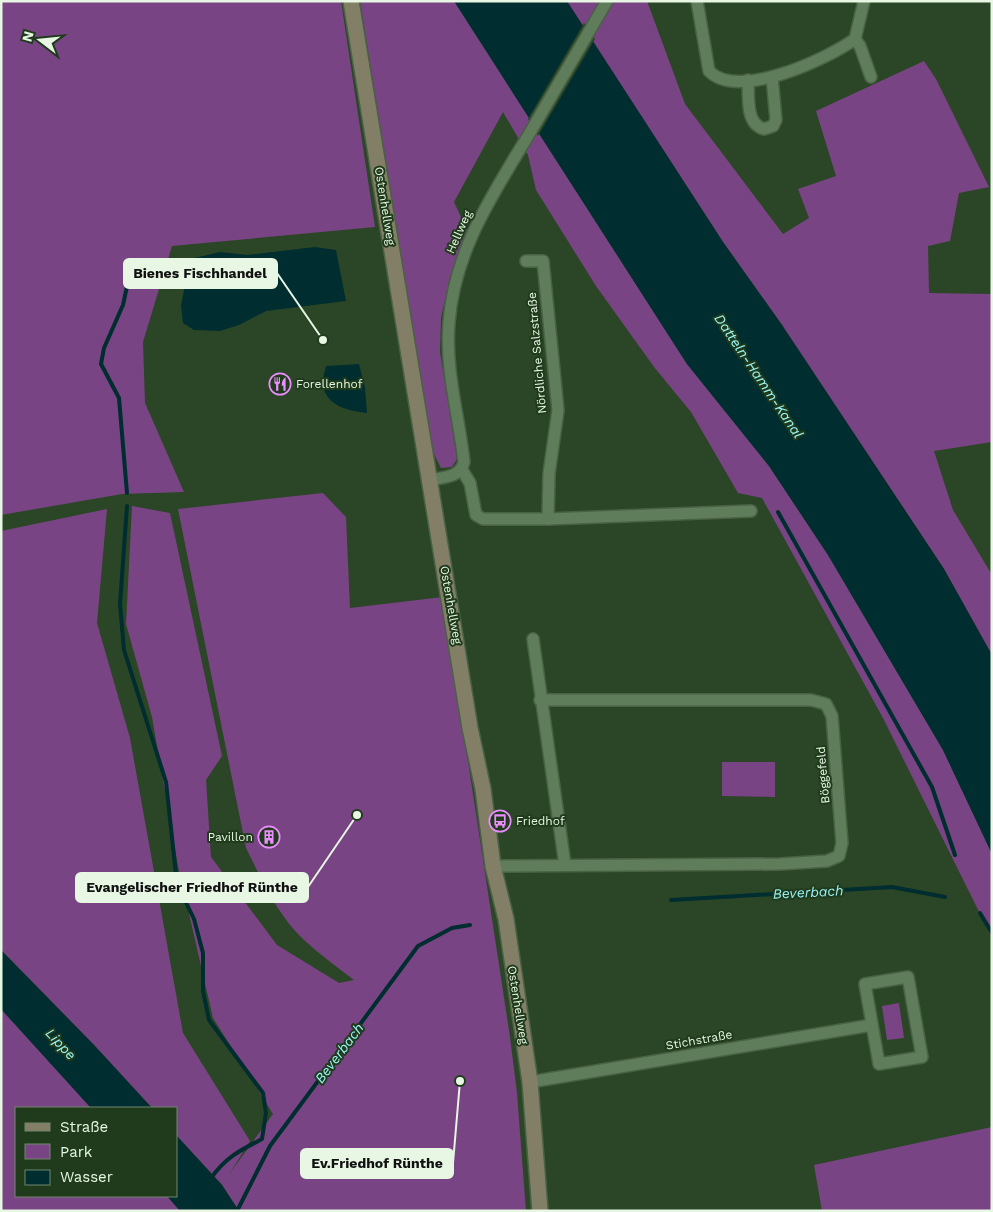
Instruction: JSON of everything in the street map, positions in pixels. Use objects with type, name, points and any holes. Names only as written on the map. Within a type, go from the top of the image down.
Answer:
[{"type":"main road","name":"Ostenhellweg","points":[[351,1],[470,728],[483,789],[493,866],[506,919],[530,1082],[540,1211]]},
{"type":"street","points":[[697,1],[709,71],[716,78],[726,81],[772,77],[843,48],[855,39],[864,1]]},
{"type":"street","name":"Hellweg","points":[[462,470],[464,462],[450,370],[448,342],[453,294],[462,258],[475,227],[604,6]]},
{"type":"street","points":[[855,39],[860,46],[872,77]]},
{"type":"street","points":[[748,80],[751,117],[754,123],[764,129],[773,126],[776,120],[772,77]]},
{"type":"street","name":"Nördliche Salzstraße","points":[[526,261],[544,260],[558,410],[549,474],[548,520]]},
{"type":"street","points":[[430,480],[456,474],[462,470],[470,483],[476,515],[483,519],[548,520],[750,511]]},
{"type":"street","points":[[532,639],[565,865]]},
{"type":"street","name":"Böggefeld","points":[[493,866],[780,864],[827,861],[839,856],[842,844],[832,716],[826,704],[811,700],[540,700]]},
{"type":"street","points":[[908,976],[922,1057],[879,1064],[872,1024],[865,984],[908,976]]},
{"type":"street","name":"Stichstraße","points":[[530,1082],[872,1024]]},
{"type":"green space","points":[[1,1],[341,1],[375,227],[172,246],[143,342],[145,403],[184,492],[122,494],[1,515]]},
{"type":"green space","points":[[360,1],[454,1],[687,364],[769,466],[828,555],[943,750],[992,854],[992,938],[883,718],[762,498],[738,493],[691,412],[654,367],[596,286],[536,190],[528,155],[503,112],[454,202],[467,230],[450,277],[441,318],[440,352],[457,459],[452,467],[441,468],[433,452]]},
{"type":"green space","points":[[566,1],[647,1],[685,104],[783,234],[809,218],[798,189],[836,176],[816,111],[924,61],[936,79],[989,187],[959,193],[950,241],[928,246],[929,293],[992,294],[992,442],[934,451],[953,510],[992,575],[992,655],[944,569],[782,325],[723,242]]},
{"type":"green space","points":[[323,493],[346,517],[350,608],[443,597],[510,1037],[517,1093],[526,1211],[239,1211],[222,1185],[178,1137],[178,1107],[151,1107],[94,1045],[1,950],[1,531],[107,509],[97,623],[130,738],[183,1033],[250,1141],[230,1173],[273,1114],[213,1018],[178,866],[152,717],[126,624],[132,506],[170,513],[222,756],[206,780],[211,857],[277,945],[339,983],[354,980],[315,950],[285,919],[246,848],[178,509]]},
{"type":"green space","points":[[722,762],[775,762],[775,797],[722,796]]},
{"type":"green space","points":[[899,1003],[904,1038],[887,1040],[882,1006]]},
{"type":"green space","points":[[1,1009],[90,1107],[15,1107],[15,1197],[168,1197],[180,1211],[1,1211]]},
{"type":"green space","points":[[992,1127],[992,1211],[822,1211],[814,1165]]},
{"type":"water","name":"Datteln-Hamm-Kanal","points":[[454,1],[567,1],[723,242],[782,325],[944,569],[992,655],[992,854],[943,750],[828,555],[769,466],[687,364]]},
{"type":"water","points":[[315,247],[336,250],[346,301],[266,311],[239,325],[220,331],[194,330],[183,323],[181,306],[190,259],[220,252],[248,255]]},
{"type":"water","points":[[359,364],[365,388],[367,413],[346,409],[333,403],[325,392],[323,385],[326,366]]},
{"type":"water","name":"Lippe","points":[[1,950],[94,1045],[151,1107],[90,1107],[1,1009]]},
{"type":"water","points":[[178,1137],[222,1185],[239,1211],[180,1211],[168,1197],[178,1197]]},
{"type":"pier","points":[[584,23],[595,39],[538,136],[528,119]]},
{"type":"waterway","points":[[127,493],[119,398],[101,364],[104,348],[123,305],[132,263]]},
{"type":"waterway","points":[[127,506],[120,604],[124,650],[166,782],[177,884],[194,919],[203,953],[203,991],[209,1020],[263,1093],[266,1113],[262,1139],[233,1155],[211,1178]]},
{"type":"waterway","points":[[778,512],[932,787],[955,855]]},
{"type":"waterway","name":"Beverbach","points":[[671,900],[892,887],[945,897]]},
{"type":"waterway","points":[[980,913],[992,933]]},
{"type":"waterway","name":"Beverbach","points":[[237,1211],[270,1146],[418,946],[452,928],[470,925]]},
{"type":"place","name":"Bienes Fischhandel","points":[[323,340]]},
{"type":"place","name":"Forellenhof","points":[[280,384]]},
{"type":"place","name":"Evangelischer Friedhof Rünthe","points":[[357,815]]},
{"type":"place","name":"Friedhof","points":[[500,821]]},
{"type":"place","name":"Pavillon","points":[[269,837]]},
{"type":"place","name":"Ev.Friedhof Rünthe","points":[[460,1081]]}]
